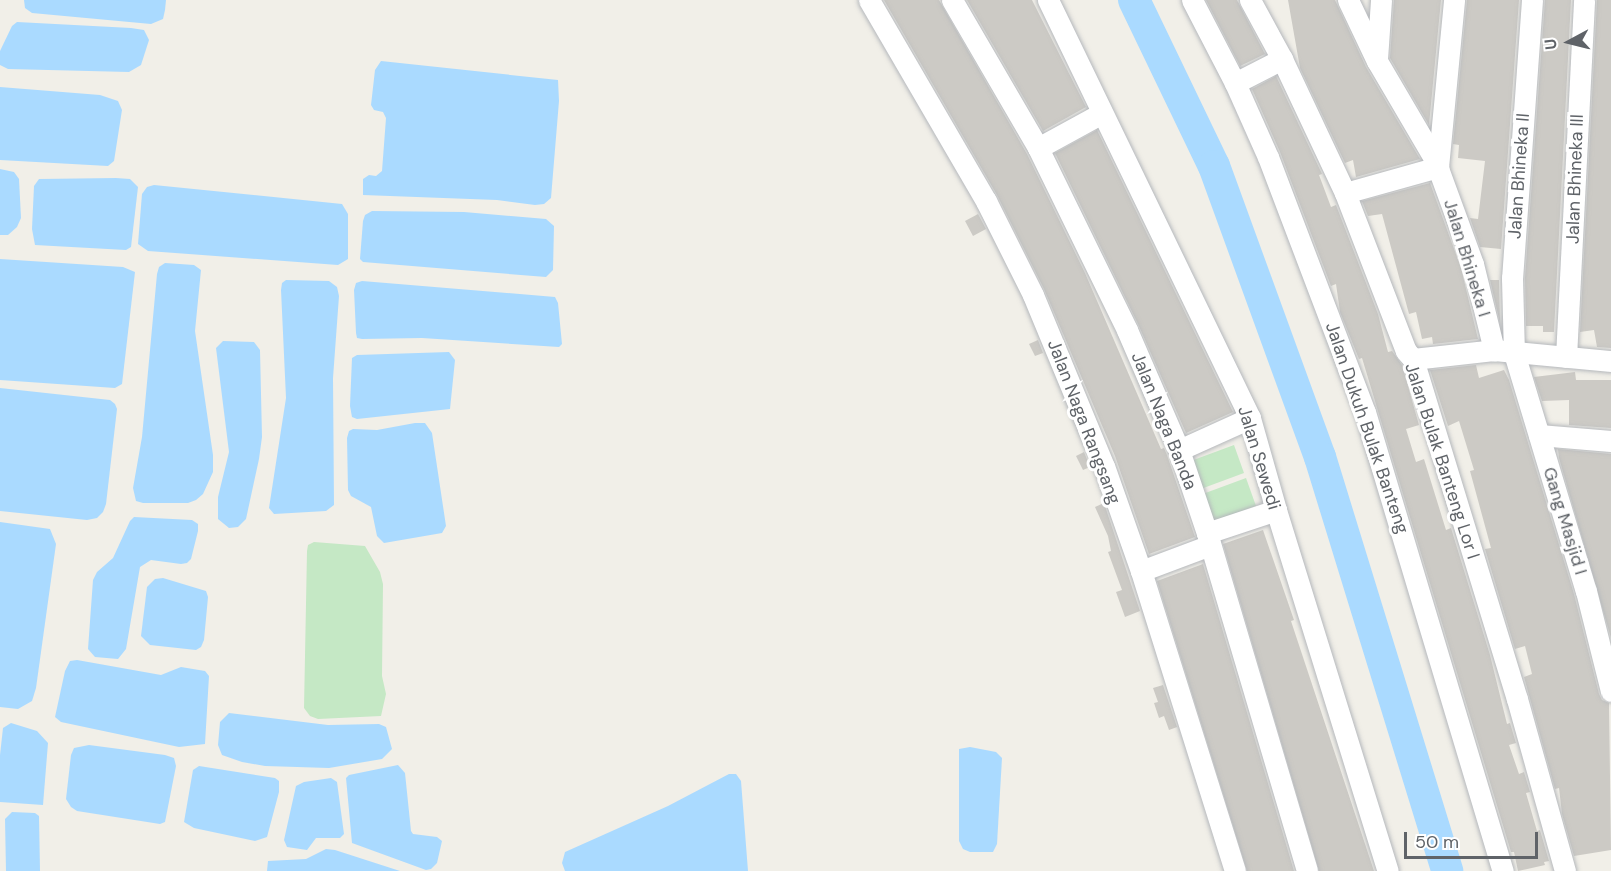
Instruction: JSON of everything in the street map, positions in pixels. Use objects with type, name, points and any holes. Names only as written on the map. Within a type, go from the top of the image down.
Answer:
[{"type":"street","name":"Jalan Naga Rangsang","points":[[869,0],[986,201],[1033,295],[1104,466],[1140,571],[1235,871]]},
{"type":"street","name":"Jalan Naga Banda","points":[[952,0],[1038,148],[1127,330],[1179,450],[1208,539],[1307,871]]},
{"type":"street","name":"Jalan Sewedi","points":[[1048,0],[1250,418],[1276,510],[1388,871]]},
{"type":"street","name":"Jalan Dukuh Bulak Banteng","points":[[1192,0],[1235,83],[1268,157],[1365,412],[1503,871]]},
{"type":"street","name":"Jalan Bulak Banteng Lor I","points":[[1250,0],[1282,59],[1345,193],[1406,351],[1413,359],[1517,699],[1565,871]]},
{"type":"street","name":"Jalan Bhineka I","points":[[1348,0],[1377,61],[1438,166],[1504,351]]},
{"type":"street","points":[[1377,61],[1381,0]]},
{"type":"street","name":"Jalan Bhineka I","points":[[1438,166],[1454,0]]},
{"type":"street","name":"Jalan Bhineka II","points":[[1504,351],[1512,278],[1532,0]]},
{"type":"street","name":"Jalan Bhineka III","points":[[1566,357],[1584,0]]},
{"type":"street","points":[[1235,83],[1282,59]]},
{"type":"street","points":[[1038,148],[1102,113]]},
{"type":"street","points":[[1345,193],[1438,166]]},
{"type":"street","points":[[1413,359],[1504,351],[1611,361]]},
{"type":"street","name":"Gang Masjid I","points":[[1504,351],[1539,435],[1586,591],[1611,691]]},
{"type":"street","points":[[1179,450],[1250,418]]},
{"type":"street","points":[[1539,435],[1611,441]]},
{"type":"street","points":[[1140,571],[1276,510]]},
{"type":"green space","points":[[1234,445],[1244,473],[1198,490],[1188,462]]},
{"type":"green space","points":[[1246,478],[1256,506],[1210,523],[1200,495]]},
{"type":"green space","points":[[314,542],[365,546],[380,572],[383,584],[382,676],[386,694],[381,716],[318,719],[310,716],[304,708],[307,551],[308,545]]},
{"type":"water","points":[[24,0],[166,0],[163,19],[151,24],[32,13],[25,8]]},
{"type":"water","points":[[17,22],[131,28],[144,30],[149,40],[141,65],[129,72],[8,69],[0,65],[0,51],[12,26]]},
{"type":"water","points":[[381,61],[558,80],[559,101],[551,198],[544,204],[535,205],[497,200],[363,195],[363,179],[369,175],[376,176],[382,171],[386,118],[383,112],[374,110],[371,105],[375,70]]},
{"type":"water","points":[[0,87],[100,95],[118,101],[122,110],[114,161],[108,166],[0,160]]},
{"type":"water","points":[[0,169],[14,172],[19,179],[21,218],[17,227],[8,235],[0,235]]},
{"type":"water","points":[[39,179],[130,179],[138,187],[131,247],[126,250],[35,245],[32,229],[34,186]]},
{"type":"water","points":[[154,185],[342,204],[348,214],[348,259],[338,265],[148,251],[138,244],[142,194],[147,187]]},
{"type":"water","points":[[372,211],[464,212],[546,219],[554,226],[553,270],[546,277],[363,262],[360,259],[363,221],[365,215]]},
{"type":"water","points":[[0,259],[123,267],[135,272],[122,384],[115,388],[0,380]]},
{"type":"water","points":[[165,263],[194,265],[201,270],[195,331],[213,455],[213,472],[203,494],[188,503],[143,503],[136,501],[133,488],[142,437],[157,274],[159,267]]},
{"type":"water","points":[[286,280],[329,281],[337,287],[339,296],[333,378],[334,505],[326,511],[274,514],[269,508],[286,398],[281,290],[282,283]]},
{"type":"water","points":[[362,281],[555,297],[558,303],[562,344],[559,347],[422,338],[357,338],[354,290],[356,283]]},
{"type":"water","points":[[223,341],[254,342],[260,350],[262,437],[259,459],[246,519],[238,527],[229,528],[218,519],[218,497],[229,452],[216,348]]},
{"type":"water","points":[[449,352],[455,360],[450,409],[357,419],[352,417],[350,406],[352,358],[357,355]]},
{"type":"water","points":[[0,388],[110,400],[115,404],[117,409],[106,504],[103,512],[97,518],[87,520],[0,511]]},
{"type":"water","points":[[425,423],[432,433],[446,526],[442,533],[384,543],[377,536],[371,507],[351,496],[348,490],[347,438],[349,431],[353,429],[377,430]]},
{"type":"water","points":[[134,517],[192,520],[198,524],[191,559],[181,564],[151,560],[140,567],[126,649],[118,659],[95,657],[88,649],[93,580],[97,572],[113,558]]},
{"type":"water","points":[[0,522],[50,529],[56,544],[36,688],[32,701],[18,709],[0,707]]},
{"type":"water","points":[[163,578],[206,591],[208,597],[204,640],[201,647],[196,650],[150,645],[141,636],[147,587],[155,579]]},
{"type":"water","points":[[77,660],[161,675],[181,667],[205,671],[209,676],[205,744],[179,747],[61,722],[55,717],[65,671],[70,661]]},
{"type":"water","points":[[229,713],[328,725],[379,724],[386,727],[392,749],[382,759],[329,768],[265,766],[242,762],[222,755],[218,745],[220,722]]},
{"type":"water","points":[[11,723],[37,731],[48,743],[43,805],[0,802],[0,755],[3,728]]},
{"type":"water","points":[[89,745],[174,758],[176,766],[165,822],[160,824],[77,811],[71,807],[66,799],[71,755],[74,748]]},
{"type":"water","points":[[970,747],[996,752],[1002,758],[997,844],[993,852],[970,852],[963,849],[959,841],[959,749]]},
{"type":"water","points":[[398,765],[405,773],[411,831],[413,834],[437,837],[442,841],[437,863],[431,869],[426,870],[352,843],[346,778],[349,775]]},
{"type":"water","points":[[199,766],[275,778],[279,781],[279,792],[267,837],[255,841],[194,828],[184,822],[193,770]]},
{"type":"water","points":[[729,774],[736,774],[741,781],[748,871],[565,871],[562,863],[565,852],[668,806]]},
{"type":"water","points":[[331,778],[337,782],[344,834],[340,838],[316,838],[307,850],[287,847],[284,840],[296,786],[304,782]]},
{"type":"water","points":[[12,812],[35,813],[39,816],[40,871],[6,871],[5,819]]},
{"type":"water","points":[[326,849],[400,871],[267,871],[268,861],[306,859]]},
{"type":"building","points":[[884,0],[939,0],[1027,154],[1085,273],[1161,449],[1164,448],[1167,455],[1195,537],[1149,554],[1115,456],[1044,289],[997,195]]},
{"type":"building","points":[[967,0],[1032,0],[1086,107],[1043,131]]},
{"type":"building","points":[[1206,0],[1237,0],[1265,54],[1240,66]]},
{"type":"building","points":[[1288,0],[1335,0],[1366,67],[1420,159],[1356,177],[1353,160],[1345,163],[1300,68]]},
{"type":"building","points":[[1394,0],[1441,0],[1429,125],[1390,58]]},
{"type":"building","points":[[1467,0],[1519,0],[1501,249],[1480,247],[1470,218],[1478,219],[1485,161],[1458,158],[1459,145],[1453,144]]},
{"type":"building","points":[[1545,0],[1571,0],[1554,332],[1543,332],[1543,326],[1526,326],[1525,278]]},
{"type":"building","points":[[1597,0],[1611,0],[1611,348],[1597,347],[1594,330],[1580,332]]},
{"type":"building","points":[[1276,76],[1322,174],[1319,175],[1331,207],[1336,205],[1378,314],[1388,352],[1392,351],[1402,365],[1419,425],[1406,429],[1416,462],[1424,459],[1446,530],[1451,528],[1490,655],[1507,724],[1510,723],[1516,743],[1509,745],[1519,774],[1524,772],[1530,792],[1526,793],[1549,861],[1544,862],[1545,865],[1518,871],[1514,852],[1511,852],[1362,358],[1359,359],[1340,312],[1336,284],[1331,286],[1280,152],[1252,89]]},
{"type":"building","points":[[1097,130],[1233,412],[1186,433],[1138,324],[1055,153]]},
{"type":"building","points":[[1430,183],[1461,268],[1478,339],[1433,344],[1432,337],[1422,339],[1416,312],[1409,314],[1382,214],[1368,216],[1362,201]]},
{"type":"building","points":[[978,214],[986,229],[973,236],[965,221]]},
{"type":"building","points":[[1490,280],[1499,280],[1500,323]]},
{"type":"building","points":[[1038,340],[1043,353],[1035,356],[1029,344]]},
{"type":"building","points":[[1476,365],[1479,378],[1504,370],[1509,380],[1574,594],[1599,694],[1602,700],[1609,703],[1611,850],[1574,856],[1562,814],[1559,788],[1555,789],[1524,677],[1532,674],[1525,646],[1515,649],[1485,549],[1491,548],[1470,471],[1474,470],[1459,421],[1448,426],[1430,370]]},
{"type":"building","points":[[1575,372],[1576,380],[1611,380],[1611,428],[1569,425],[1569,400],[1542,401],[1534,377]]},
{"type":"building","points":[[1558,449],[1611,454],[1611,638],[1559,458]]},
{"type":"building","points":[[1084,452],[1090,467],[1083,470],[1076,456]]},
{"type":"building","points":[[1104,503],[1140,611],[1125,617],[1116,592],[1122,590],[1108,552],[1111,551],[1108,536],[1095,507]]},
{"type":"building","points":[[1263,530],[1374,871],[1319,871],[1223,544]]},
{"type":"building","points":[[1203,564],[1294,871],[1247,871],[1157,581]]},
{"type":"building","points":[[1163,685],[1177,727],[1169,730],[1164,716],[1159,718],[1154,703],[1158,702],[1153,688]]},
{"type":"waterway","points":[[1134,0],[1214,166],[1320,457],[1447,871]]}]
